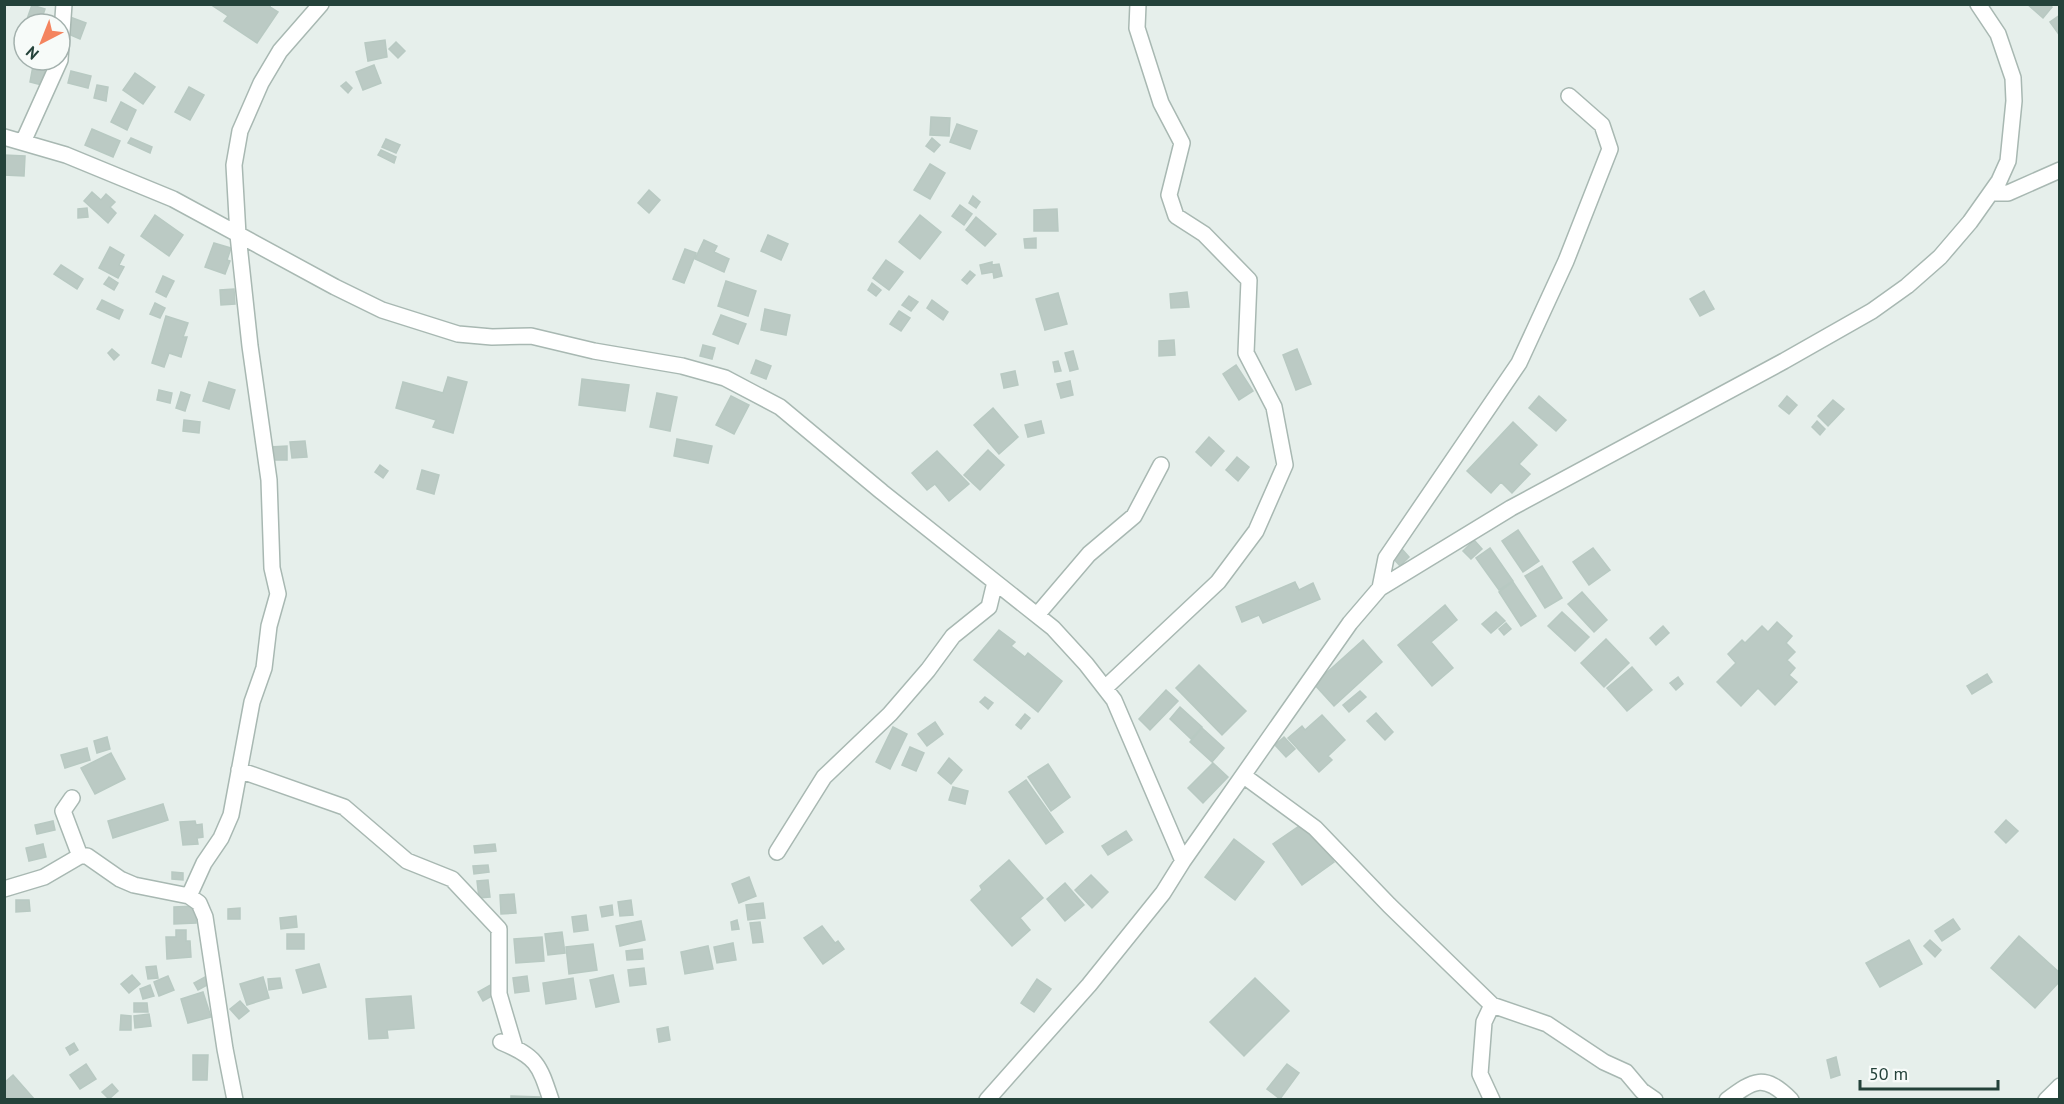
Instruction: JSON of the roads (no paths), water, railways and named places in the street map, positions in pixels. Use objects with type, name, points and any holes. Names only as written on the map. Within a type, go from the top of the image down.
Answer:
[{"type":"street","points":[[189,896],[204,863],[221,838],[231,815],[252,702],[264,668],[270,626],[279,594],[272,568],[269,480],[250,346],[238,235],[234,165],[240,131],[261,83],[280,51],[321,4]]},
{"type":"street","points":[[1105,688],[1218,582],[1256,531],[1285,465],[1274,407],[1246,353],[1249,280],[1204,234],[1176,216],[1169,195],[1182,143],[1161,103],[1137,28],[1138,4]]},
{"type":"street","points":[[987,1100],[1089,985],[1163,893],[1350,623],[1380,588],[1511,508],[1872,311],[1907,286],[1940,257],[1970,222],[1999,181],[2008,160],[2014,101],[2013,78],[1998,34],[1978,4]]},
{"type":"street","points":[[23,142],[55,72]]},
{"type":"street","points":[[1380,588],[1386,558],[1519,363],[1566,261],[1610,149],[1602,125],[1569,96]]},
{"type":"street","points":[[4,137],[66,155],[173,199],[335,287],[373,305],[429,325],[470,335],[531,336],[594,351],[682,366],[725,378],[780,407],[882,492],[1053,628],[1114,700],[1183,861]]},
{"type":"street","points":[[1990,193],[2008,193],[2060,170]]},
{"type":"street","points":[[1037,615],[1089,554],[1134,516],[1161,465]]},
{"type":"street","points":[[777,852],[824,777],[890,714],[928,670],[953,636],[989,607],[995,582]]},
{"type":"street","points":[[239,770],[344,807],[407,861],[452,879],[499,929],[500,994],[508,1045],[531,1057],[540,1068],[552,1100]]},
{"type":"street","points":[[1244,776],[1315,828],[1492,1005],[1547,1024],[1604,1062],[1626,1072],[1642,1091],[1656,1100]]},
{"type":"street","points":[[72,798],[63,811],[80,856]]},
{"type":"street","points":[[4,889],[44,877],[80,856],[87,856],[120,879],[134,885],[189,896],[200,903],[205,916],[235,1100]]},
{"type":"street","points":[[1492,1005],[1484,1022],[1480,1074],[1492,1100]]},
{"type":"street","points":[[1727,1100],[1750,1083],[1764,1082],[1781,1090],[1791,1100]]},
{"type":"street","points":[[2046,1100],[2060,1086]]}]
